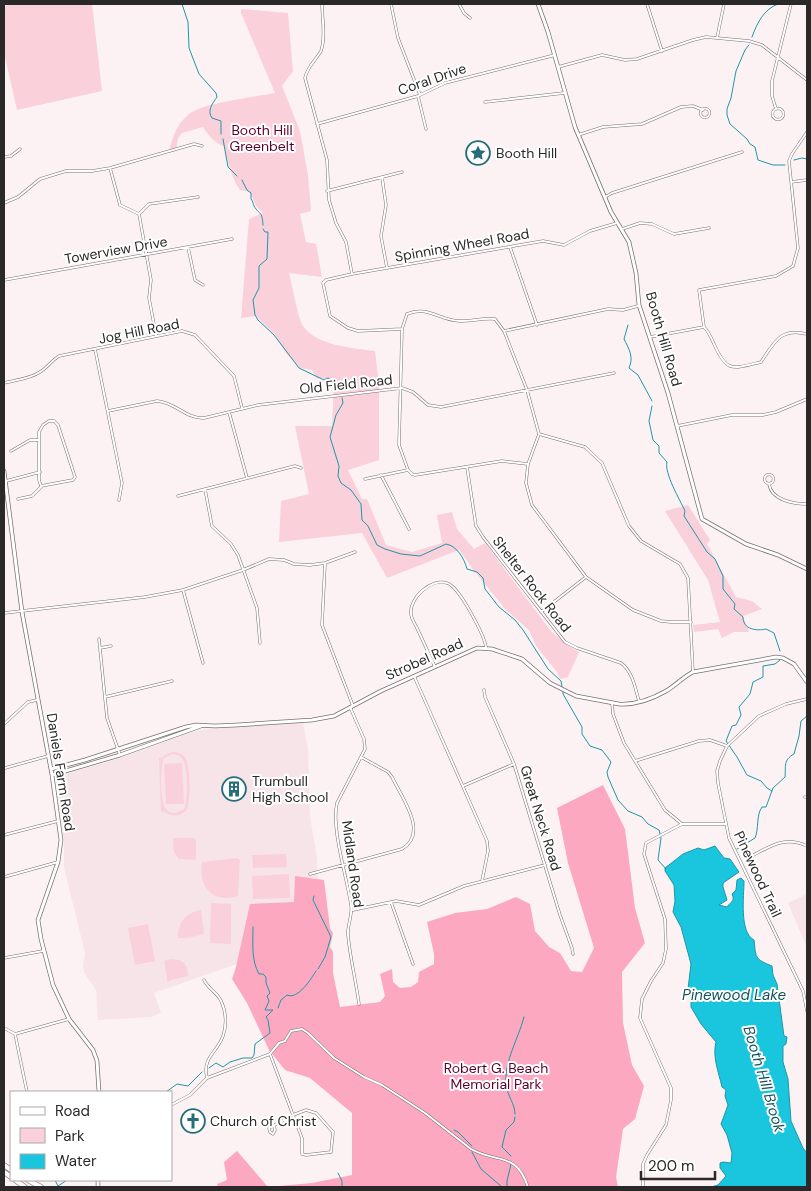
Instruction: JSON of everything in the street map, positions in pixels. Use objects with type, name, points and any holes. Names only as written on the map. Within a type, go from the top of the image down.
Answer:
[{"type":"highway","points":[[30,1181],[41,1187]]},
{"type":"street","points":[[322,4],[323,45],[317,58],[306,72],[305,78],[327,160],[327,191],[334,220],[346,242],[352,274]]},
{"type":"street","points":[[391,4],[398,38],[419,96],[426,129]]},
{"type":"street","points":[[459,4],[464,13],[470,18]]},
{"type":"street","name":"Booth Hill Road","points":[[538,4],[578,135],[617,223],[629,242],[636,273],[639,306],[677,426],[702,519],[746,544],[778,555],[807,569]]},
{"type":"street","points":[[647,4],[662,51]]},
{"type":"street","points":[[718,38],[724,4]]},
{"type":"street","points":[[776,109],[783,112],[783,117],[780,120],[776,120],[773,117],[776,109],[772,90],[791,4]]},
{"type":"street","points":[[558,67],[606,55],[631,60],[706,37],[756,42],[807,80]]},
{"type":"street","name":"Coral Drive","points":[[316,124],[419,96],[446,83],[554,55]]},
{"type":"street","points":[[485,102],[565,93]]},
{"type":"street","points":[[578,135],[603,127],[646,122],[681,107],[693,106],[702,110]]},
{"type":"street","points":[[807,132],[790,158],[798,248],[793,266],[776,276],[699,290],[704,327],[709,332],[721,360],[729,366],[740,367],[761,362],[774,340],[788,333],[807,334]]},
{"type":"street","points":[[4,203],[18,197],[40,178],[66,171],[92,171],[110,168],[194,144],[202,146]]},
{"type":"street","points":[[4,157],[11,156],[20,149]]},
{"type":"street","points":[[605,197],[619,190],[742,152]]},
{"type":"street","points":[[110,168],[120,204],[139,214]]},
{"type":"street","points":[[327,191],[402,172]]},
{"type":"street","points":[[382,178],[386,205],[381,236],[387,268]]},
{"type":"street","points":[[791,182],[807,180]]},
{"type":"street","points":[[139,214],[149,204],[198,197]]},
{"type":"street","points":[[139,214],[151,280],[149,298],[156,336]]},
{"type":"street","name":"Spinning Wheel Road","points":[[402,329],[358,331],[348,328],[330,316],[324,283],[326,280],[352,274],[543,241],[564,245],[590,231],[617,223]]},
{"type":"street","points":[[622,229],[640,223],[652,224],[674,234],[709,228]]},
{"type":"street","name":"Towerview Drive","points":[[4,280],[232,239]]},
{"type":"street","points":[[188,247],[195,280],[203,285]]},
{"type":"street","points":[[510,247],[537,325]]},
{"type":"street","points":[[504,331],[608,309],[623,310],[639,306]]},
{"type":"street","points":[[528,464],[502,461],[415,475],[408,470],[399,445],[402,388],[402,329],[407,314],[417,310],[458,321],[483,318],[495,319],[504,331],[527,390],[539,434],[528,464],[526,483],[532,505],[586,577],[633,610],[660,621],[691,622]]},
{"type":"street","points":[[650,337],[704,327]]},
{"type":"street","name":"Jog Hill Road","points":[[4,383],[35,375],[43,371],[50,361],[59,356],[182,331],[195,335],[234,376],[242,408]]},
{"type":"street","points":[[95,349],[122,483],[119,500]]},
{"type":"street","name":"Old Field Road","points":[[108,412],[164,401],[197,418],[258,404],[402,388],[413,392],[428,405],[441,407],[614,373]]},
{"type":"street","points":[[677,426],[732,414],[763,415],[776,412],[807,399]]},
{"type":"street","points":[[229,412],[247,478]]},
{"type":"street","points":[[18,499],[32,496],[41,486],[73,480],[75,476],[58,425],[54,421],[42,425],[40,432],[41,486]]},
{"type":"street","points":[[539,434],[584,447],[602,463],[629,526],[641,541],[680,564],[688,578],[692,672]]},
{"type":"street","points":[[12,451],[30,440],[39,440]]},
{"type":"street","points":[[178,496],[295,466],[301,468]]},
{"type":"street","name":"Shelter Rock Road","points":[[467,467],[476,526],[565,642],[622,663],[630,673],[639,701]]},
{"type":"street","points":[[365,480],[408,470]]},
{"type":"street","name":"Daniels Farm Road","points":[[4,471],[22,612],[51,769],[60,840],[58,862],[38,920],[53,985],[69,1019],[93,1050],[97,1061],[99,1091]]},
{"type":"street","points":[[4,481],[40,472]]},
{"type":"street","points":[[381,476],[409,530]]},
{"type":"street","points":[[770,484],[771,490],[784,500],[807,504]]},
{"type":"street","points":[[205,489],[212,526],[238,555],[257,608],[260,643]]},
{"type":"street","points":[[4,613],[145,597],[183,590],[243,570],[269,559],[310,565],[325,563],[355,552]]},
{"type":"street","points":[[310,874],[402,849],[409,845],[414,836],[415,828],[392,777],[388,772],[362,757],[364,739],[322,625],[325,563]]},
{"type":"street","points":[[541,612],[586,577]]},
{"type":"street","points":[[435,667],[411,614],[412,604],[417,594],[436,582],[447,582],[455,588],[480,629],[485,638],[486,648],[522,659],[550,683],[576,696],[626,704],[666,691],[692,672],[776,657],[794,664],[807,682]]},
{"type":"street","points":[[183,590],[203,663]]},
{"type":"street","points":[[99,640],[107,718],[120,755]]},
{"type":"street","points":[[100,648],[111,646]]},
{"type":"street","name":"Strobel Road","points":[[51,769],[118,750],[174,730],[196,725],[238,725],[312,720],[334,716],[469,651],[486,648]]},
{"type":"street","points":[[414,676],[479,820],[488,846],[482,881]]},
{"type":"street","points":[[105,696],[172,681]]},
{"type":"street","name":"Great Neck Road","points":[[484,690],[485,697],[514,764],[560,915],[572,948],[572,954]]},
{"type":"street","name":"Pinewood Trail","points":[[807,698],[786,704],[759,716],[729,745],[717,771],[729,838],[804,995],[807,1011]]},
{"type":"street","points":[[4,724],[28,702],[37,700]]},
{"type":"street","points":[[612,703],[617,727],[635,761],[665,810],[682,824]]},
{"type":"street","name":"Strobel Road","points":[[52,775],[120,755],[202,726]]},
{"type":"street","points":[[174,730],[176,734]]},
{"type":"street","points":[[635,761],[699,740],[710,740],[729,745]]},
{"type":"street","points":[[6,768],[48,756]]},
{"type":"street","name":"Midland Road","points":[[360,1004],[348,934],[352,910],[335,812],[337,803],[362,757]]},
{"type":"street","points":[[463,786],[514,764]]},
{"type":"street","points":[[4,835],[58,821]]},
{"type":"street","points":[[643,1187],[644,1164],[647,1155],[666,1125],[671,1095],[671,1088],[642,1024],[640,1014],[640,1005],[644,994],[666,955],[665,919],[644,854],[646,843],[682,824],[725,824]]},
{"type":"street","points":[[748,858],[782,841],[799,842],[807,846]]},
{"type":"street","points":[[4,876],[58,862]]},
{"type":"street","points":[[352,910],[403,901],[417,905],[453,890],[545,865]]},
{"type":"street","points":[[391,902],[413,964]]},
{"type":"street","points":[[4,958],[44,951]]},
{"type":"street","points":[[204,980],[207,987],[221,1000],[226,1019],[223,1036],[206,1062],[207,1078]]},
{"type":"street","points":[[4,1028],[16,1034],[69,1019]]},
{"type":"street","points":[[172,1105],[190,1095],[207,1078],[270,1054],[279,1043],[285,1041],[291,1031],[305,1030],[334,1058],[356,1073],[390,1090],[425,1113],[471,1149],[480,1154],[513,1163],[524,1176],[528,1187]]},
{"type":"street","points":[[16,1034],[27,1091]]},
{"type":"street","points":[[270,1054],[293,1115],[302,1138],[302,1154],[306,1156],[330,1152],[332,1132],[316,1113],[306,1110],[293,1115],[274,1125]]},
{"type":"shaded area","points":[[303,722],[308,749],[310,817],[317,857],[318,887],[254,958],[154,993],[161,1013],[151,1017],[98,1020],[96,990],[84,973],[85,953],[64,868],[64,842],[57,780],[59,776],[117,759],[189,733],[207,729]]},
{"type":"shaded area","points":[[807,894],[807,948],[788,903]]},
{"type":"green space","points":[[8,4],[92,4],[102,91],[17,110],[4,53],[4,7]]},
{"type":"green space","name":"Booth Hill Greenbelt","points":[[241,9],[288,13],[293,71],[282,86],[300,131],[308,175],[311,211],[300,214],[306,242],[316,244],[322,277],[289,273],[301,322],[309,333],[326,342],[375,351],[379,385],[379,460],[348,470],[362,499],[367,499],[386,545],[412,552],[442,543],[437,515],[452,512],[457,529],[474,549],[485,543],[550,630],[579,652],[568,677],[560,679],[557,672],[536,646],[529,630],[505,609],[474,572],[459,550],[387,578],[362,533],[279,542],[281,501],[309,494],[295,426],[332,426],[334,384],[325,379],[316,378],[312,370],[300,368],[286,353],[274,334],[256,316],[241,318],[249,219],[263,213],[256,206],[250,192],[240,190],[234,180],[224,146],[209,136],[203,127],[182,133],[178,138],[176,151],[169,153],[178,127],[194,111],[229,101],[275,93],[241,13]]},
{"type":"green space","points":[[688,505],[710,540],[707,544],[736,597],[752,601],[762,609],[743,616],[749,632],[734,632],[722,638],[718,629],[694,632],[693,625],[720,622],[708,580],[665,511]]},
{"type":"green space","points":[[173,752],[181,754],[185,758],[190,784],[188,807],[186,811],[175,816],[164,811],[161,812],[159,758]],"holes":[[[173,754],[181,757],[185,764],[187,784],[184,809],[175,813],[169,812],[163,803],[161,782],[164,758]]]},
{"type":"green space","points":[[182,763],[184,804],[166,804],[164,764]]},
{"type":"green space","name":"Robert G. Beach Memorial Park","points":[[603,785],[625,829],[635,908],[645,943],[622,972],[623,1023],[632,1065],[644,1086],[635,1119],[623,1129],[616,1177],[618,1187],[268,1187],[312,1183],[352,1175],[352,1113],[310,1078],[285,1070],[269,1050],[247,1003],[232,979],[250,904],[294,902],[295,876],[324,880],[330,928],[333,933],[330,947],[333,952],[333,973],[340,1007],[380,1002],[385,996],[380,974],[392,969],[393,982],[400,988],[411,987],[418,982],[419,972],[434,964],[434,954],[427,922],[455,913],[487,909],[516,897],[530,904],[535,931],[549,947],[560,953],[571,971],[582,972],[594,948],[568,863],[557,808]]},
{"type":"green space","points":[[174,838],[195,838],[196,860],[179,859],[175,854]]},
{"type":"green space","points":[[286,854],[287,867],[253,868],[252,855]]},
{"type":"green space","points":[[237,858],[240,860],[238,896],[229,898],[214,895],[209,891],[202,879],[202,862]]},
{"type":"green space","points":[[289,874],[290,898],[253,899],[252,876]]},
{"type":"green space","points":[[211,903],[231,904],[231,944],[210,943]]},
{"type":"green space","points":[[201,910],[204,934],[188,938],[178,938],[179,927],[184,919],[191,913]]},
{"type":"green space","points":[[148,924],[155,961],[135,965],[128,928]]},
{"type":"green space","points":[[178,960],[186,965],[188,976],[167,981],[164,961]]},
{"type":"green space","points":[[237,1151],[268,1187],[218,1187],[217,1184],[227,1180],[224,1162]]},
{"type":"water","name":"Pinewood Lake","points":[[715,846],[724,858],[730,859],[739,872],[723,883],[727,900],[719,905],[727,907],[732,902],[732,894],[736,890],[737,880],[741,878],[744,881],[743,913],[746,930],[754,940],[757,957],[772,966],[777,984],[784,1036],[787,1037],[786,1044],[783,1046],[783,1062],[788,1079],[791,1121],[807,1153],[807,1187],[711,1187],[718,1185],[726,1176],[720,1168],[720,1163],[731,1163],[732,1153],[727,1135],[721,1124],[728,1105],[725,1096],[726,1090],[722,1087],[716,1065],[716,1042],[701,1024],[691,1007],[688,989],[691,964],[681,927],[673,912],[675,901],[674,885],[665,868],[683,854],[698,848],[704,850]]},
{"type":"waterway","name":"Booth Hill Brook","points":[[182,4],[188,22],[189,48],[199,74],[216,93],[217,97],[210,113],[212,118],[221,121],[221,134]]},
{"type":"waterway","points":[[752,37],[762,17],[769,9],[778,4]]},
{"type":"waterway","points":[[749,45],[736,71],[727,115],[730,124],[755,147],[758,160],[773,165],[785,165]]},
{"type":"waterway","name":"Booth Hill Brook","points":[[223,139],[228,167],[237,176]]},
{"type":"waterway","points":[[794,160],[807,159]]},
{"type":"waterway","name":"Booth Hill Brook","points":[[242,180],[247,190],[251,193],[251,199],[261,215],[263,225]]},
{"type":"waterway","name":"Booth Hill Brook","points":[[263,229],[265,232],[268,232],[267,259],[259,266],[259,288],[253,300],[255,315],[274,335],[299,368],[324,380],[328,378],[339,384],[342,391]]},
{"type":"waterway","points":[[628,325],[624,339],[631,357],[629,368],[638,375],[652,401]]},
{"type":"waterway","name":"Booth Hill Brook","points":[[342,398],[343,403],[336,415],[330,437],[339,466],[338,476],[341,483],[351,490],[361,504],[362,520],[368,526],[377,545],[401,554],[420,556],[446,544],[454,547],[462,557],[467,569],[477,572],[483,578],[485,589],[499,607],[515,620],[523,630],[548,669],[561,681],[562,687]]},
{"type":"waterway","points":[[652,406],[649,421],[653,440],[659,446],[659,453],[667,462],[670,479],[685,511],[684,516],[707,552],[715,559],[723,576],[723,589],[735,604],[734,609],[743,617],[745,625],[751,629],[766,629],[774,633],[780,651]]},
{"type":"waterway","points":[[772,791],[761,781],[747,775],[726,741],[732,726],[736,725],[741,715],[739,707],[750,694],[753,682],[763,677],[763,666],[775,664],[780,660]]},
{"type":"waterway","name":"Booth Hill Brook","points":[[563,691],[582,727],[582,734],[590,746],[602,750],[611,762],[607,772],[618,800],[628,811],[642,817],[648,824],[659,830],[661,838],[658,860],[666,869]]},
{"type":"waterway","points":[[737,849],[755,838],[760,810],[762,807],[766,807],[773,788],[785,777],[786,764],[788,759],[794,754],[801,721],[807,716]]},
{"type":"waterway","points":[[314,896],[313,900],[331,937],[325,957],[318,969]]},
{"type":"waterway","points":[[209,1068],[216,1063],[223,1067],[230,1062],[243,1058],[252,1058],[255,1044],[270,1033],[266,1017],[273,1010],[265,1010],[269,1001],[267,996],[270,993],[266,977],[263,974],[259,974],[256,969],[253,951],[253,927]]},
{"type":"waterway","points":[[278,1008],[281,1000],[287,995],[291,996],[300,992],[316,971]]},
{"type":"waterway","points":[[515,1114],[506,1085],[506,1076],[509,1059],[524,1017]]},
{"type":"waterway","points":[[167,1091],[177,1084],[188,1086],[202,1072]]},
{"type":"waterway","points":[[511,1156],[502,1147],[506,1130],[514,1122],[515,1117]]},
{"type":"waterway","points":[[454,1130],[472,1146]]},
{"type":"waterway","points":[[472,1152],[481,1169],[502,1187]]},
{"type":"waterway","points":[[507,1187],[511,1164]]},
{"type":"waterway","points":[[338,1173],[342,1181],[342,1187]]},
{"type":"waterway","points":[[56,1181],[58,1186],[66,1181]]},
{"type":"place","name":"Booth Hill","points":[[478,153]]},
{"type":"place","name":"Trumbull High School","points":[[234,789]]},
{"type":"place","name":"Church of Christ","points":[[193,1121]]}]
